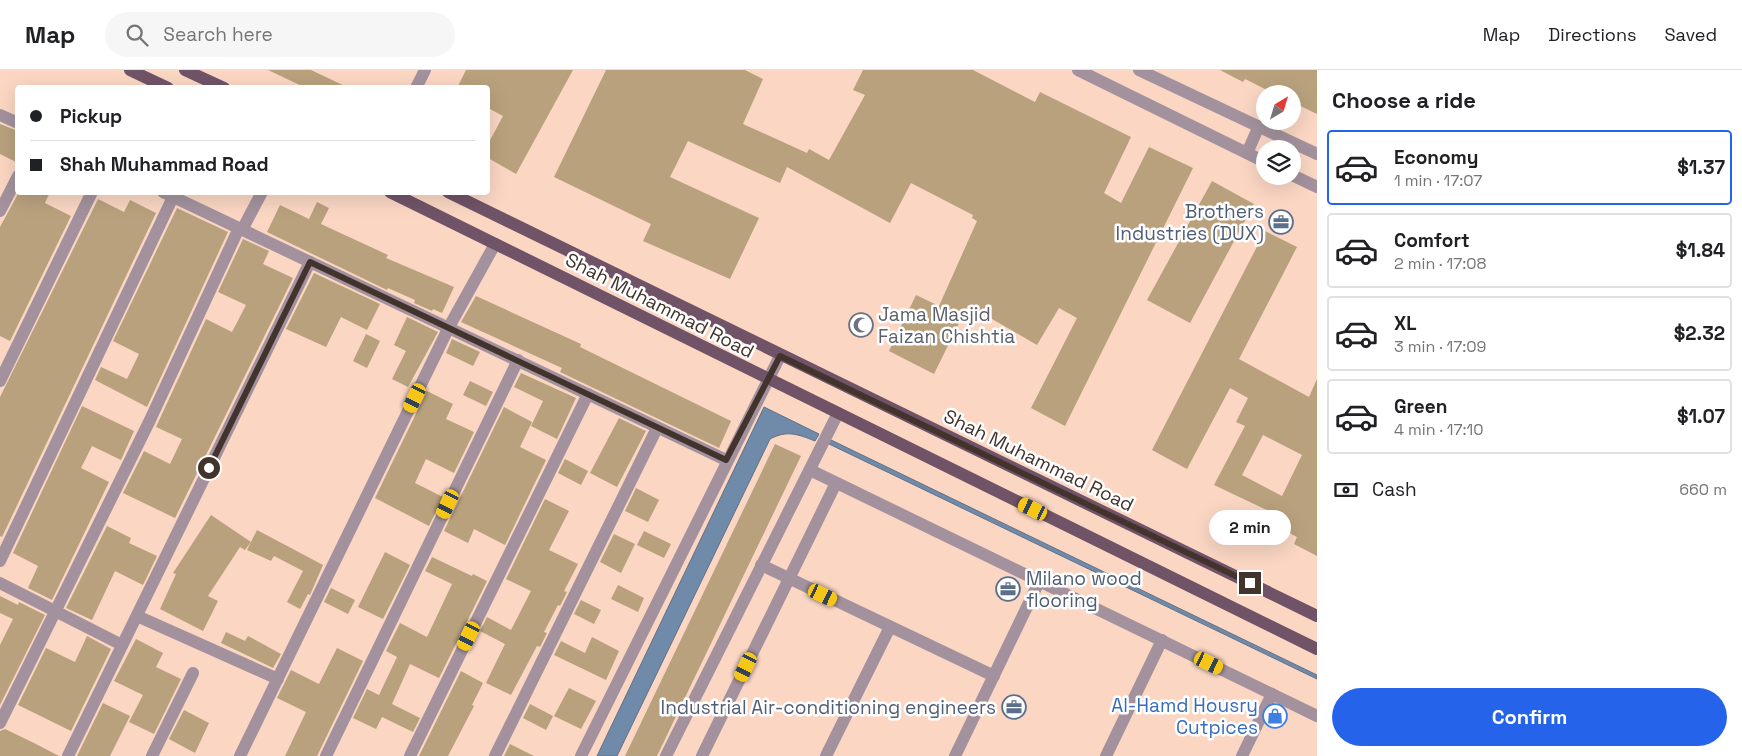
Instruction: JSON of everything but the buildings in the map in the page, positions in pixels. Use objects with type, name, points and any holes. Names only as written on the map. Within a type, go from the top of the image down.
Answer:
[{"type":"main road","points":[[130,70],[162,85]]},
{"type":"main road","points":[[185,70],[218,85]]},
{"type":"main road","name":"Shah Muhammad Road","points":[[396,195],[1317,649]]},
{"type":"main road","name":"Shah Muhammad Road","points":[[454,195],[780,356],[1317,616]]},
{"type":"street","points":[[418,85],[425,70]]},
{"type":"street","points":[[1078,70],[1093,73],[1256,158]]},
{"type":"street","points":[[1139,70],[1256,125]]},
{"type":"street","points":[[0,115],[15,122]]},
{"type":"street","points":[[1247,153],[1257,130]]},
{"type":"street","points":[[1267,130],[1317,154]]},
{"type":"street","points":[[1301,179],[1317,187]]},
{"type":"street","points":[[0,211],[15,182]]},
{"type":"street","points":[[0,381],[91,195]]},
{"type":"street","points":[[0,561],[168,195],[726,460]]},
{"type":"street","points":[[0,723],[150,420],[241,229],[260,195]]},
{"type":"street","points":[[240,756],[449,327],[495,244]]},
{"type":"street","points":[[68,756],[310,262]]},
{"type":"street","points":[[581,756],[726,460],[780,356]]},
{"type":"street","points":[[326,756],[518,360]]},
{"type":"street","points":[[410,756],[588,394]]},
{"type":"street","points":[[666,756],[838,414]]},
{"type":"street","points":[[494,756],[657,428]]},
{"type":"street","points":[[810,470],[1317,716]]},
{"type":"street","points":[[702,756],[836,483]]},
{"type":"street","points":[[761,565],[994,676]]},
{"type":"street","points":[[955,756],[1039,582]]},
{"type":"street","points":[[0,583],[122,645]]},
{"type":"street","points":[[137,616],[278,679]]},
{"type":"street","points":[[826,756],[890,627]]},
{"type":"street","points":[[1106,756],[1162,640]]},
{"type":"street","points":[[152,756],[193,673]]},
{"type":"street","points":[[1242,756],[1272,694]]},
{"type":"water","points":[[764,407],[819,434],[815,441],[792,434],[776,436],[770,439],[617,756],[597,756]]},
{"type":"water","points":[[829,439],[1317,675],[1317,679],[827,443]]},
{"type":"place","name":"Brothers Industries (DUX)","points":[[1281,222]]},
{"type":"place","name":"Jama Masjid Faizan Chishtia","points":[[861,325]]},
{"type":"place","name":"Milano wood flooring","points":[[1008,589]]},
{"type":"place","name":"Industrial Air-conditioning engineers","points":[[1014,707]]},
{"type":"place","name":"Al-Hamd Housry Cutpices","points":[[1275,716]]},
{"type":"route","points":[[209,468],[310,262],[726,460],[780,356],[1250,583]]}]
